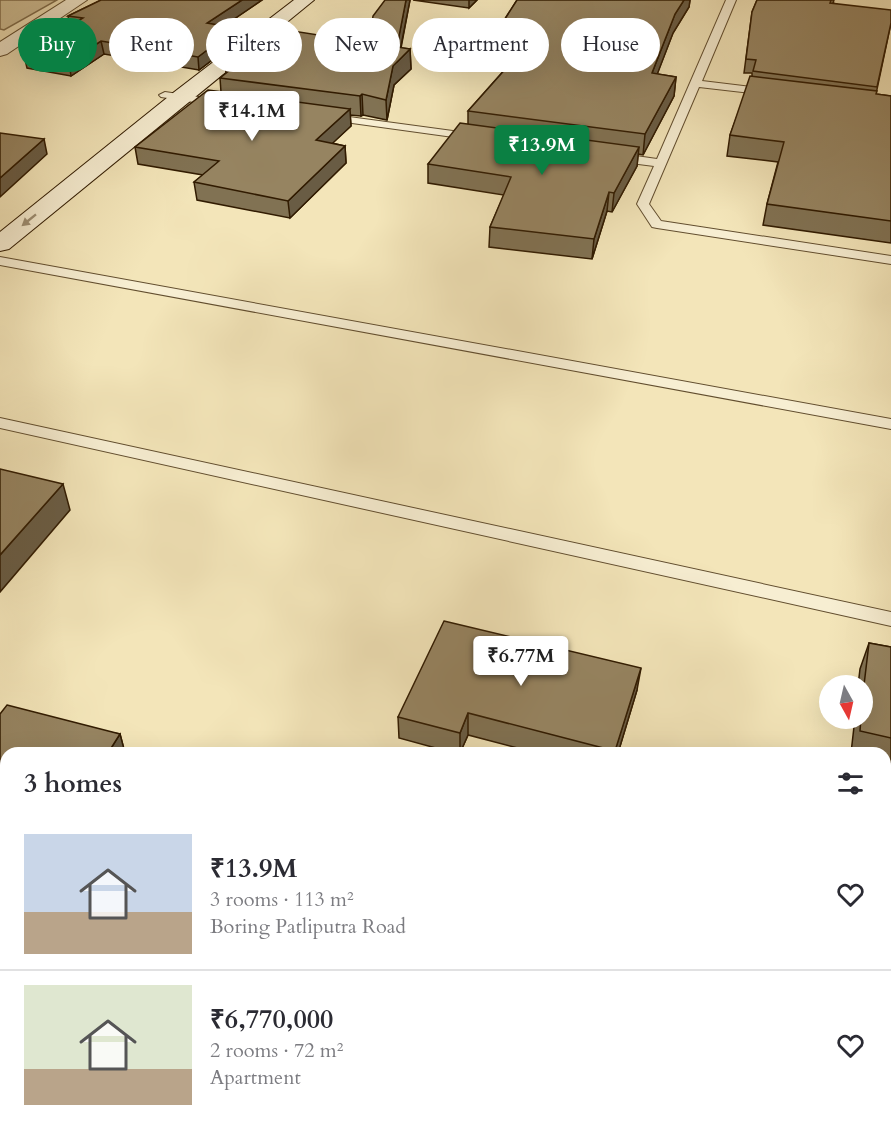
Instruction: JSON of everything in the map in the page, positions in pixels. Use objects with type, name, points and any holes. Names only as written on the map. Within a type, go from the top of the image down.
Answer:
[{"type":"street","points":[[3,45],[78,0]]},
{"type":"street","points":[[269,18],[285,0]]},
{"type":"street","points":[[275,18],[305,0]]},
{"type":"street","points":[[0,224],[87,164],[206,70]]},
{"type":"street","points":[[0,244],[87,164]]},
{"type":"lane","points":[[731,0],[643,204],[657,224],[891,260]]},
{"type":"lane","points":[[695,83],[776,93]]},
{"type":"lane","points":[[173,96],[228,104]]},
{"type":"lane","points":[[310,115],[485,139]]},
{"type":"lane","points":[[602,155],[661,163]]},
{"type":"lane","points":[[0,261],[891,424]]},
{"type":"lane","points":[[0,423],[891,619]]},
{"type":"shaded area","points":[[0,0],[57,0],[25,18],[18,18],[18,22],[4,30],[0,29]]},
{"type":"building","points":[[101,0],[242,0],[215,18],[206,18],[206,51],[198,57],[194,56],[194,18],[109,18],[109,42],[101,41],[97,44],[97,18],[68,16]]},
{"type":"building","points":[[385,0],[406,0],[400,31],[400,18],[373,18]]},
{"type":"building","points":[[517,0],[684,0],[675,14],[660,52],[660,18],[561,18],[561,72],[652,72],[676,77],[645,134],[468,111],[503,72],[549,72],[549,18],[506,18]]},
{"type":"building","points":[[757,0],[831,0],[830,3],[891,10],[891,23],[877,87],[753,71],[756,60],[746,59],[752,12]]},
{"type":"building","points":[[302,32],[314,34],[314,72],[392,72],[386,100],[362,94],[360,96],[220,78],[228,72],[302,72]]},
{"type":"building","points":[[400,47],[410,49],[400,59]]},
{"type":"building","points":[[750,76],[877,91],[876,94],[891,96],[891,221],[767,204],[784,142],[730,135]]},
{"type":"building","points":[[208,90],[350,109],[316,140],[345,146],[288,201],[194,182],[219,161],[135,147]]},
{"type":"building","points":[[460,123],[639,147],[614,193],[609,192],[594,239],[490,227],[511,177],[428,164]]},
{"type":"building","points":[[0,133],[44,139],[0,178]]},
{"type":"building","points":[[0,469],[63,484],[0,555]]},
{"type":"building","points":[[444,621],[641,668],[616,747],[600,747],[468,713],[460,733],[398,717]]},
{"type":"building","points":[[869,643],[891,647],[891,738],[860,731],[860,729],[873,729],[873,675],[865,675]]},
{"type":"building","points":[[7,705],[120,734],[112,747],[0,747],[0,714]]}]
